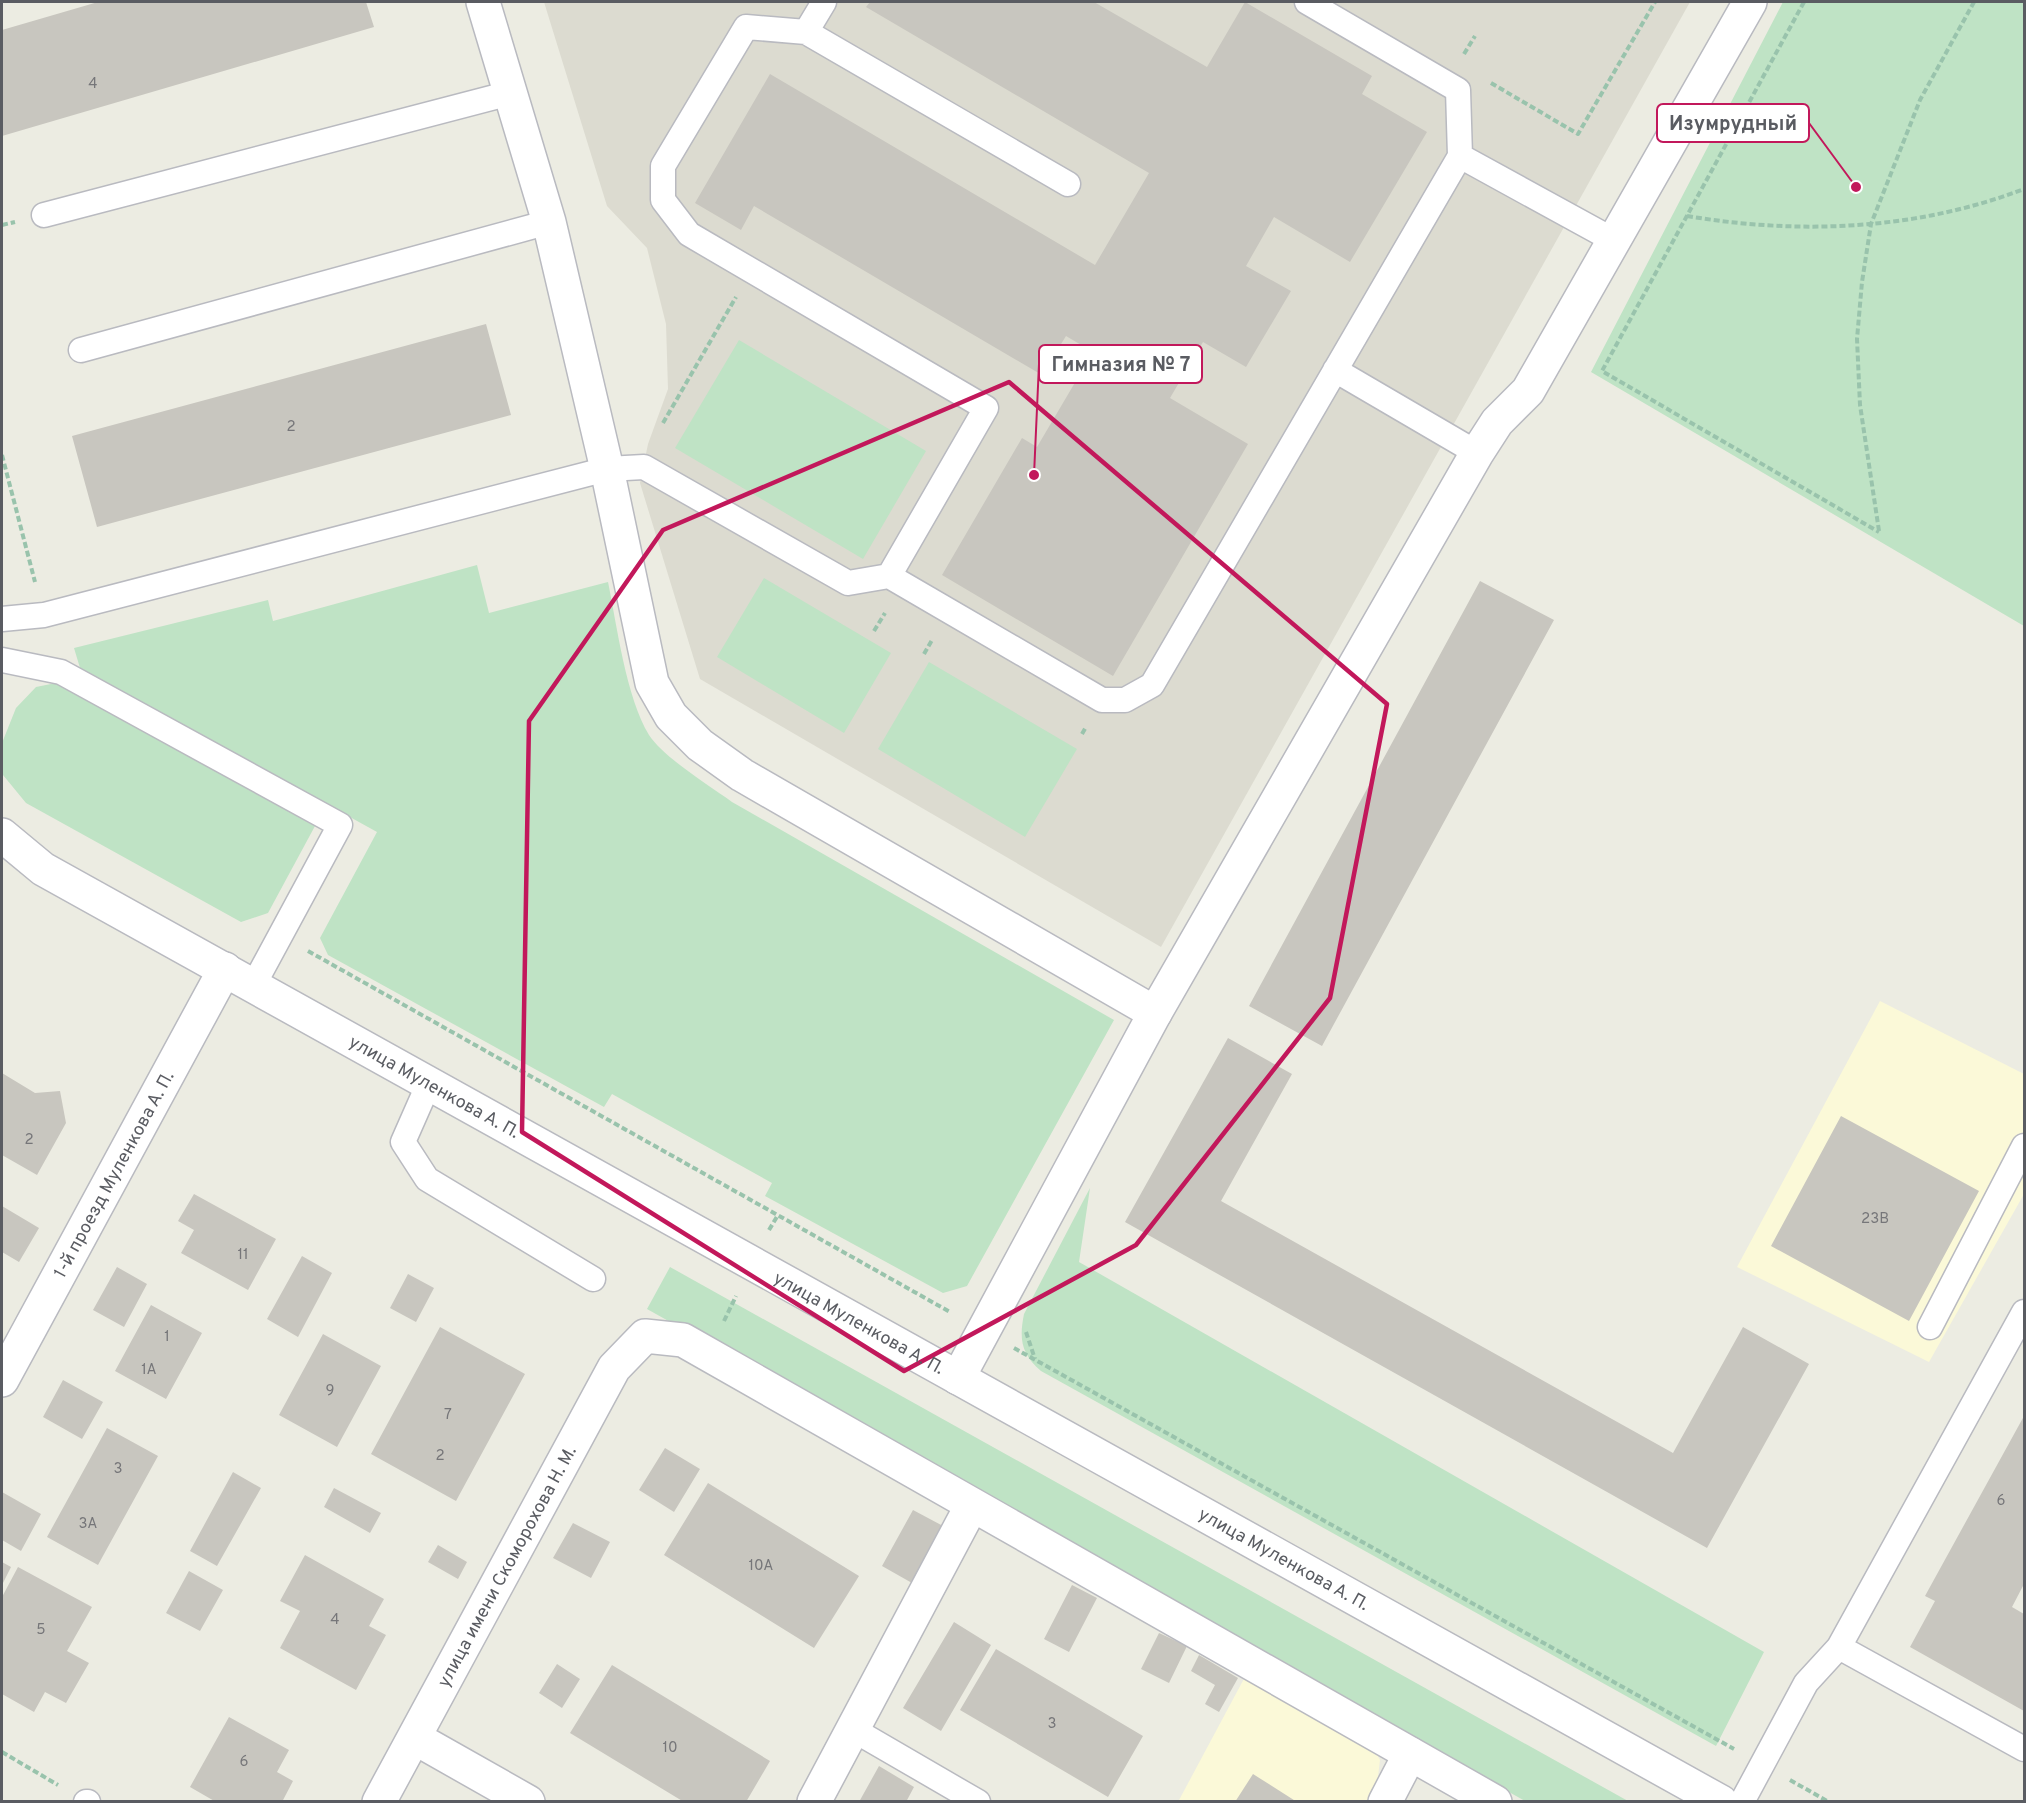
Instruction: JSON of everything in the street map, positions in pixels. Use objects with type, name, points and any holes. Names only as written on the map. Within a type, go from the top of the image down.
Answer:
[{"type":"street","points":[[483,2],[549,222],[607,469],[652,683],[671,716],[700,745],[741,775],[1155,1013]]},
{"type":"street","points":[[958,1378],[1155,1013],[1477,453],[1497,422],[1528,391],[1750,2]]},
{"type":"street","name":"улица Муленкова А. П.","points":[[2,836],[43,869],[1721,1802]]},
{"type":"street","name":"1-й проезд Муленкова А. П.","points":[[2,1380],[225,969]]},
{"type":"street","name":"улица имени Скоморохова Н. М.","points":[[379,1802],[614,1368],[645,1336],[683,1341],[972,1505]]},
{"type":"street","points":[[814,1802],[972,1505],[1495,1802]]},
{"type":"street","points":[[415,1738],[528,1802]]},
{"type":"street","points":[[1385,1802],[1410,1754]]},
{"type":"lane","points":[[806,32],[824,2]]},
{"type":"lane","points":[[2,619],[44,615],[607,469],[644,467],[848,583],[889,576],[1102,700],[1125,700],[1152,685],[1460,156],[1458,90],[1307,2]]},
{"type":"lane","points":[[889,576],[986,408],[689,234],[663,200],[663,166],[746,27],[806,32],[1068,184]]},
{"type":"lane","points":[[44,215],[510,93]]},
{"type":"lane","points":[[1460,156],[1615,241]]},
{"type":"lane","points":[[81,350],[549,222]]},
{"type":"lane","points":[[1335,370],[1477,453]]},
{"type":"lane","points":[[2,660],[61,672],[340,825],[253,986]]},
{"type":"lane","points":[[429,1083],[404,1142],[427,1179],[593,1279]]},
{"type":"lane","points":[[1930,1327],[2025,1146]]},
{"type":"lane","points":[[1742,1802],[1806,1683],[1839,1647],[2025,1312]]},
{"type":"lane","points":[[1839,1647],[2025,1749]]},
{"type":"lane","points":[[854,1730],[978,1802]]},
{"type":"path","points":[[1488,82],[1578,134],[1655,2]]},
{"type":"path","points":[[1804,2],[1602,371],[1879,532],[1860,405],[1857,339],[1862,282],[1871,224],[1920,100],[1974,2]]},
{"type":"path","points":[[1458,64],[1474,36]]},
{"type":"path","points":[[1687,216],[1760,226],[1834,227],[1871,224],[1967,207],[2025,189]]},
{"type":"path","points":[[663,423],[752,271]]},
{"type":"path","points":[[2,455],[44,615]]},
{"type":"path","points":[[280,936],[1829,1802]]},
{"type":"path","points":[[2,1752],[87,1801]]},
{"type":"highlighted area","points":[[1009,382],[1387,704],[1330,998],[1136,1245],[904,1371],[522,1132],[529,721],[663,530]]},
{"type":"shaded area","points":[[544,2],[1690,2],[1161,947],[700,679],[640,483],[648,444],[668,389],[666,324],[647,248],[607,206]]},
{"type":"shaded area","points":[[1880,1001],[2024,1074],[2024,1194],[1929,1362],[1737,1267]]},
{"type":"shaded area","points":[[1246,1675],[1370,1742],[1380,1760],[1377,1785],[1368,1801],[1178,1802]]},
{"type":"green space","points":[[1783,2],[2024,2],[2024,626],[1591,372]]},
{"type":"green space","points":[[739,340],[926,451],[863,559],[675,448]]},
{"type":"green space","points":[[477,565],[489,613],[608,582],[623,661],[634,701],[649,735],[665,753],[732,802],[1114,1020],[967,1286],[943,1293],[765,1196],[772,1183],[612,1094],[604,1107],[328,955],[320,938],[377,832],[80,668],[74,648],[268,600],[273,621]]},
{"type":"green space","points":[[764,578],[891,653],[844,733],[717,657]]},
{"type":"green space","points":[[929,662],[1077,749],[1025,837],[878,749]]},
{"type":"green space","points":[[56,683],[315,826],[268,913],[241,922],[26,803],[3,775],[2,743],[16,708],[36,687]]},
{"type":"green space","points":[[1090,1188],[1079,1262],[1764,1652],[1716,1746],[1041,1371],[1034,1365],[1023,1346],[1024,1314]]},
{"type":"green space","points":[[670,1267],[1628,1801],[1525,1801],[647,1309]]},
{"type":"building","points":[[98,2],[366,2],[374,27],[2,136],[2,30]]},
{"type":"building","points":[[870,2],[1094,2],[1207,67],[1245,2],[1372,76],[1362,94],[1427,132],[1350,262],[1274,217],[1246,266],[1291,291],[1246,367],[1203,342],[1170,398],[1248,444],[1113,676],[942,575],[1022,438],[1037,447],[1093,352],[1066,336],[1042,375],[754,206],[741,230],[695,203],[770,74],[1095,265],[1149,173],[866,7]]},
{"type":"building","points":[[486,324],[511,415],[97,527],[72,436]]},
{"type":"building","points":[[1480,581],[1554,620],[1322,1046],[1249,1006]]},
{"type":"building","points":[[1228,1038],[1292,1074],[1221,1201],[1673,1453],[1743,1327],[1809,1364],[1707,1548],[1125,1222]]},
{"type":"building","points":[[2,1073],[35,1093],[60,1091],[66,1123],[37,1175],[2,1155]]},
{"type":"building","points":[[1841,1116],[1979,1191],[1909,1321],[1771,1246]]},
{"type":"building","points":[[194,1194],[276,1239],[248,1290],[181,1253],[194,1230],[178,1221]]},
{"type":"building","points":[[2,1206],[39,1228],[19,1262],[2,1252]]},
{"type":"building","points":[[302,1256],[332,1273],[298,1337],[267,1319]]},
{"type":"building","points":[[117,1267],[147,1284],[124,1327],[93,1310]]},
{"type":"building","points":[[408,1274],[434,1288],[416,1322],[390,1308]]},
{"type":"building","points":[[151,1305],[202,1333],[166,1399],[115,1371]]},
{"type":"building","points":[[440,1327],[525,1374],[456,1501],[371,1454]]},
{"type":"building","points":[[323,1334],[381,1366],[337,1447],[279,1415]]},
{"type":"building","points":[[63,1380],[103,1402],[82,1439],[43,1417]]},
{"type":"building","points":[[2024,1416],[2024,1584],[2012,1607],[2024,1614],[2024,1711],[1910,1647],[1935,1601],[1925,1596]]},
{"type":"building","points":[[107,1428],[158,1456],[98,1565],[47,1537]]},
{"type":"building","points":[[665,1448],[700,1469],[674,1512],[639,1490]]},
{"type":"building","points":[[233,1472],[261,1488],[217,1566],[190,1551]]},
{"type":"building","points":[[708,1483],[859,1576],[814,1648],[664,1555]]},
{"type":"building","points":[[334,1488],[381,1513],[370,1533],[324,1507]]},
{"type":"building","points":[[2,1492],[41,1514],[21,1551],[2,1540]]},
{"type":"building","points":[[913,1510],[943,1526],[912,1583],[882,1566]]},
{"type":"building","points":[[573,1523],[610,1542],[591,1578],[553,1558]]},
{"type":"building","points":[[438,1545],[467,1562],[458,1579],[428,1562]]},
{"type":"building","points":[[305,1555],[384,1599],[369,1626],[386,1635],[356,1690],[280,1648],[300,1611],[280,1601]]},
{"type":"building","points":[[2,1562],[11,1567],[2,1585]]},
{"type":"building","points":[[18,1567],[92,1607],[67,1651],[89,1663],[66,1703],[45,1692],[34,1712],[2,1694],[2,1597]]},
{"type":"building","points":[[189,1571],[223,1590],[200,1631],[166,1613]]},
{"type":"building","points":[[1072,1585],[1097,1598],[1069,1652],[1044,1639]]},
{"type":"building","points":[[954,1622],[991,1645],[941,1731],[903,1708]]},
{"type":"building","points":[[1159,1633],[1187,1646],[1169,1683],[1141,1669]]},
{"type":"building","points":[[996,1649],[1143,1736],[1108,1797],[960,1710]]},
{"type":"building","points":[[1199,1655],[1238,1678],[1219,1712],[1205,1704],[1215,1685],[1191,1671]]},
{"type":"building","points":[[557,1664],[580,1679],[562,1708],[539,1693]]},
{"type":"building","points":[[612,1665],[770,1761],[746,1802],[684,1802],[570,1733]]},
{"type":"building","points":[[229,1717],[289,1750],[277,1772],[293,1781],[282,1802],[216,1802],[190,1787]]},
{"type":"building","points":[[879,1766],[914,1787],[906,1802],[859,1802]]},
{"type":"building","points":[[1253,1774],[1297,1802],[1235,1802]]},
{"type":"place","name":"Изумрудный","points":[[1856,187]]},
{"type":"place","name":"Гимназия № 7","points":[[1034,475]]}]
